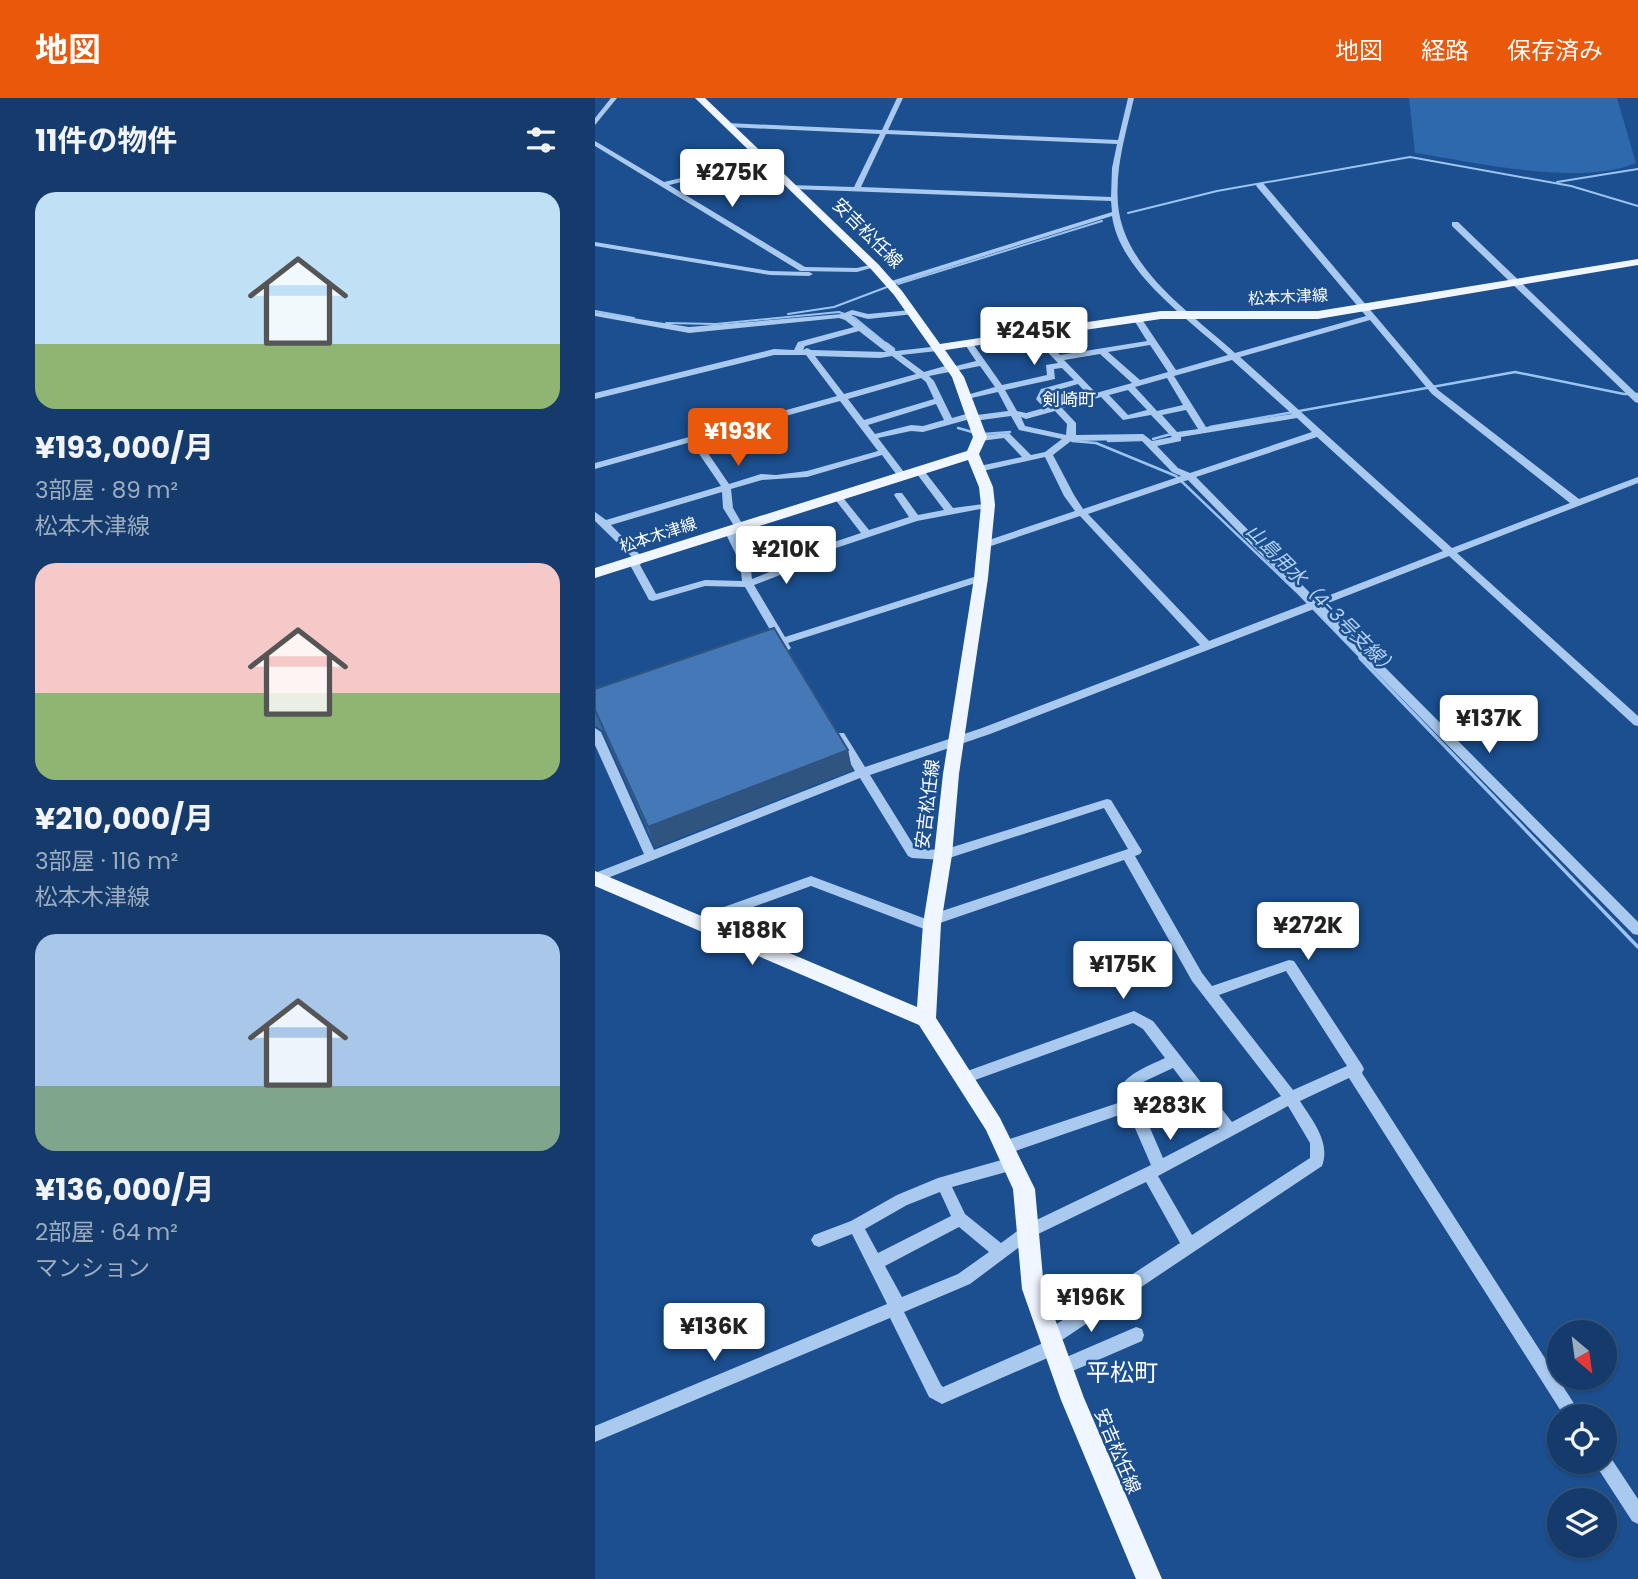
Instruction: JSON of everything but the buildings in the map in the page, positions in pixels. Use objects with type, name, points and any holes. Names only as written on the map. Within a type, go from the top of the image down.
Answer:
[{"type":"main road","name":"安吉松任線","points":[[700,98],[874,266],[952,368],[967,396],[988,505],[981,578],[932,924],[926,1018],[964,1078],[1024,1189],[1033,1289],[1051,1343],[1149,1579]]},
{"type":"main road","name":"松本木津線","points":[[937,348],[1136,317],[1189,314],[1288,317],[1367,312],[1638,262]]},
{"type":"main road","name":"松本木津線","points":[[595,573],[919,470],[976,437]]},
{"type":"main road","points":[[595,878],[926,1018]]},
{"type":"street","points":[[595,123],[614,98]]},
{"type":"street","points":[[857,189],[900,98]]},
{"type":"street","points":[[1131,98],[1114,199],[1122,240],[1142,269],[1234,356],[1638,722]]},
{"type":"street","points":[[727,125],[1122,142]]},
{"type":"street","points":[[595,143],[803,269],[838,271],[874,266]]},
{"type":"street","points":[[664,184],[764,160]]},
{"type":"street","points":[[1260,185],[1431,387],[1577,503]]},
{"type":"street","points":[[792,187],[1114,199]]},
{"type":"street","points":[[889,283],[1115,213]]},
{"type":"street","points":[[1455,224],[1635,397]]},
{"type":"street","points":[[595,244],[770,273],[833,274],[838,271]]},
{"type":"street","points":[[595,256],[607,246]]},
{"type":"street","points":[[595,314],[689,330],[845,316],[856,312],[869,317],[911,312]]},
{"type":"street","points":[[976,437],[1014,413],[1026,416],[1234,356],[1367,312]]},
{"type":"street","points":[[845,316],[926,374],[949,421],[976,437],[1030,459],[1048,454],[1072,433],[1071,423],[1040,399],[1044,391],[1080,381]]},
{"type":"street","points":[[1136,317],[1154,342],[1187,407],[1203,429]]},
{"type":"street","points":[[860,328],[801,344],[802,351],[902,476]]},
{"type":"street","points":[[1033,332],[1080,381],[1126,418],[1187,407]]},
{"type":"street","points":[[968,342],[1001,390],[1022,428],[1068,438],[1146,440],[1297,412]]},
{"type":"street","points":[[1058,358],[1154,342]]},
{"type":"street","points":[[595,396],[759,354],[802,351],[856,356],[898,354],[937,348]]},
{"type":"street","points":[[1101,351],[1134,385],[1173,434]]},
{"type":"street","points":[[595,466],[926,374],[980,363]]},
{"type":"street","points":[[967,396],[1052,377],[1049,368],[1065,365]]},
{"type":"street","points":[[1035,382],[1044,391]]},
{"type":"street","points":[[862,424],[940,401]]},
{"type":"street","points":[[872,437],[911,428],[923,429],[949,421]]},
{"type":"street","points":[[984,545],[1319,433]]},
{"type":"street","points":[[976,437],[1006,435],[1030,459]]},
{"type":"street","points":[[694,439],[726,487],[728,508],[745,563],[748,584],[795,663]]},
{"type":"street","points":[[1146,440],[1638,930]]},
{"type":"street","points":[[604,524],[761,477],[783,480],[883,452]]},
{"type":"street","points":[[1048,454],[1069,496],[1081,512],[1207,646]]},
{"type":"street","points":[[919,470],[950,512]]},
{"type":"street","points":[[595,878],[650,854],[862,773],[956,741],[1638,480]]},
{"type":"street","points":[[898,495],[915,518]]},
{"type":"street","points":[[837,496],[867,534]]},
{"type":"street","points":[[595,515],[639,559],[635,565],[653,598],[705,583],[748,584],[789,568],[829,547],[915,518],[988,505]]},
{"type":"street","points":[[757,649],[981,578]]},
{"type":"street","points":[[698,922],[811,881],[932,924],[1136,851],[1107,803],[943,855],[912,853],[835,729]]},
{"type":"street","points":[[595,732],[650,854]]},
{"type":"street","points":[[856,1226],[936,1391],[942,1396],[1051,1343],[1317,1161],[1317,1142],[1290,1098],[1209,993],[1127,854]]},
{"type":"street","points":[[1209,993],[1289,965],[1357,1069]]},
{"type":"street","points":[[964,1078],[1134,1017],[1148,1025],[1229,1130]]},
{"type":"street","points":[[1175,1060],[1138,1078],[1126,1089],[1154,1170],[1190,1246]]},
{"type":"street","points":[[595,1434],[964,1279],[1029,1231],[1154,1170],[1290,1098],[1352,1070],[1566,1404]]},
{"type":"street","points":[[819,1240],[856,1226],[902,1200],[1133,1104]]},
{"type":"street","points":[[943,1183],[960,1219],[1002,1252]]},
{"type":"street","points":[[875,1263],[960,1219]]},
{"type":"street","points":[[1061,1368],[1136,1335]]},
{"type":"street","points":[[1611,1474],[1638,1515]]},
{"type":"shaded area","points":[[1409,98],[1617,98],[1636,163],[1613,170],[1557,173],[1415,153]]},
{"type":"waterway","points":[[1128,213],[1217,191],[1410,157],[1571,186],[1638,206]]},
{"type":"waterway","points":[[1557,182],[1638,169]]},
{"type":"waterway","points":[[898,284],[1102,221]]},
{"type":"waterway","points":[[788,314],[834,307],[887,287]]},
{"type":"waterway","points":[[595,311],[634,318]]},
{"type":"waterway","points":[[666,323],[716,324],[839,312],[855,318],[888,345]]},
{"type":"waterway","points":[[886,343],[894,349]]},
{"type":"waterway","points":[[1210,427],[1515,372],[1624,394],[1638,394]]},
{"type":"waterway","points":[[958,428],[976,433]]},
{"type":"waterway","points":[[984,434],[1010,432]]},
{"type":"waterway","points":[[1153,439],[1175,433]]},
{"type":"waterway","points":[[1108,441],[1141,440]]},
{"type":"waterway","name":"山島用水（4-3号支線）","points":[[1072,441],[1096,443],[1176,476],[1296,591],[1362,659]]},
{"type":"waterway","name":"山島用水（4-3号支線）","points":[[1360,658],[1638,947]]},
{"type":"district","name":"剣崎町","points":[[1069,399]]},
{"type":"district","name":"平松町","points":[[1122,1372]]}]
